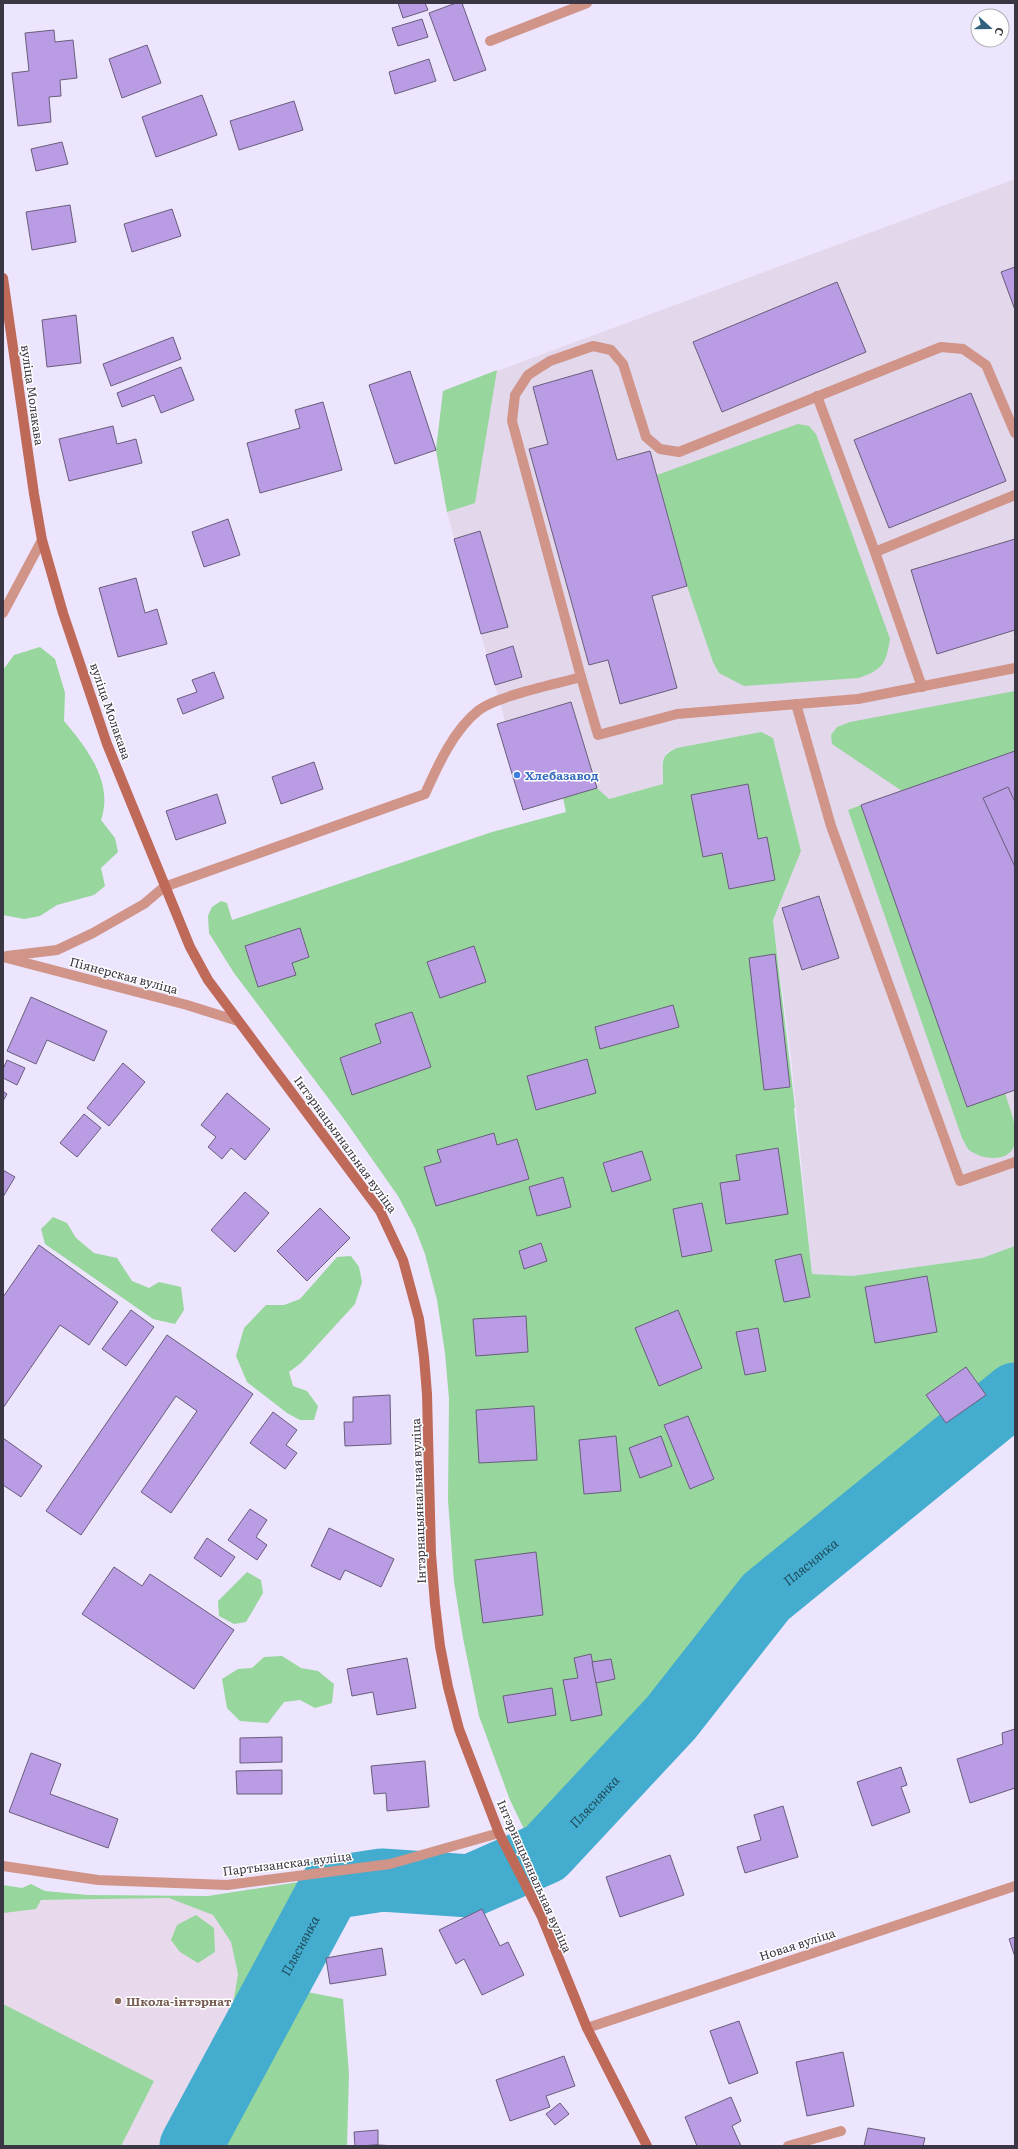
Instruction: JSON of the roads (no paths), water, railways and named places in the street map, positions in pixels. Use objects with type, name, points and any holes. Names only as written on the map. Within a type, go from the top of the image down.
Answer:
[{"type":"main road","name":"вуліца Молакава","points":[[3,278],[42,540],[63,613],[107,744],[164,887]]},
{"type":"main road","name":"Інтэрнацыянальная вуліца","points":[[164,887],[198,963],[221,999],[380,1211],[403,1260],[419,1319],[424,1357],[427,1394],[431,1554],[440,1646],[448,1687],[460,1729],[504,1844],[542,1917],[587,2028],[647,2146]]},
{"type":"street","points":[[490,41],[587,3]]},
{"type":"street","points":[[1015,433],[986,365],[963,349],[941,347],[679,452],[660,449],[646,437],[623,364],[611,350],[593,346],[550,361],[528,375],[514,395],[512,421],[598,735],[677,714],[858,699],[1015,668]]},
{"type":"street","points":[[817,396],[875,552],[922,687]]},
{"type":"street","points":[[875,552],[1015,495]]},
{"type":"street","points":[[3,613],[42,540]]},
{"type":"street","points":[[3,957],[57,950],[144,904],[164,887],[425,794],[438,766],[456,736],[479,710],[500,701],[581,677]]},
{"type":"street","points":[[796,704],[831,826],[960,1181],[1015,1162]]},
{"type":"street","name":"Піянерская вуліца","points":[[3,957],[187,1005],[238,1020]]},
{"type":"street","name":"Партызанская вуліца","points":[[3,1866],[98,1880],[227,1885],[390,1864],[500,1834]]},
{"type":"street","name":"Новая вуліца","points":[[587,2028],[1015,1886]]},
{"type":"street","points":[[788,2146],[841,2130]]},
{"type":"waterway","name":"Пляснянка","points":[[191,2146],[330,1888],[382,1880],[470,1886],[545,1853],[671,1718],[766,1597],[1015,1394]]},
{"type":"place","name":"Хлебазавод","points":[[517,775]]},
{"type":"place","name":"Школа-інтэрнат","points":[[118,2001]]}]
